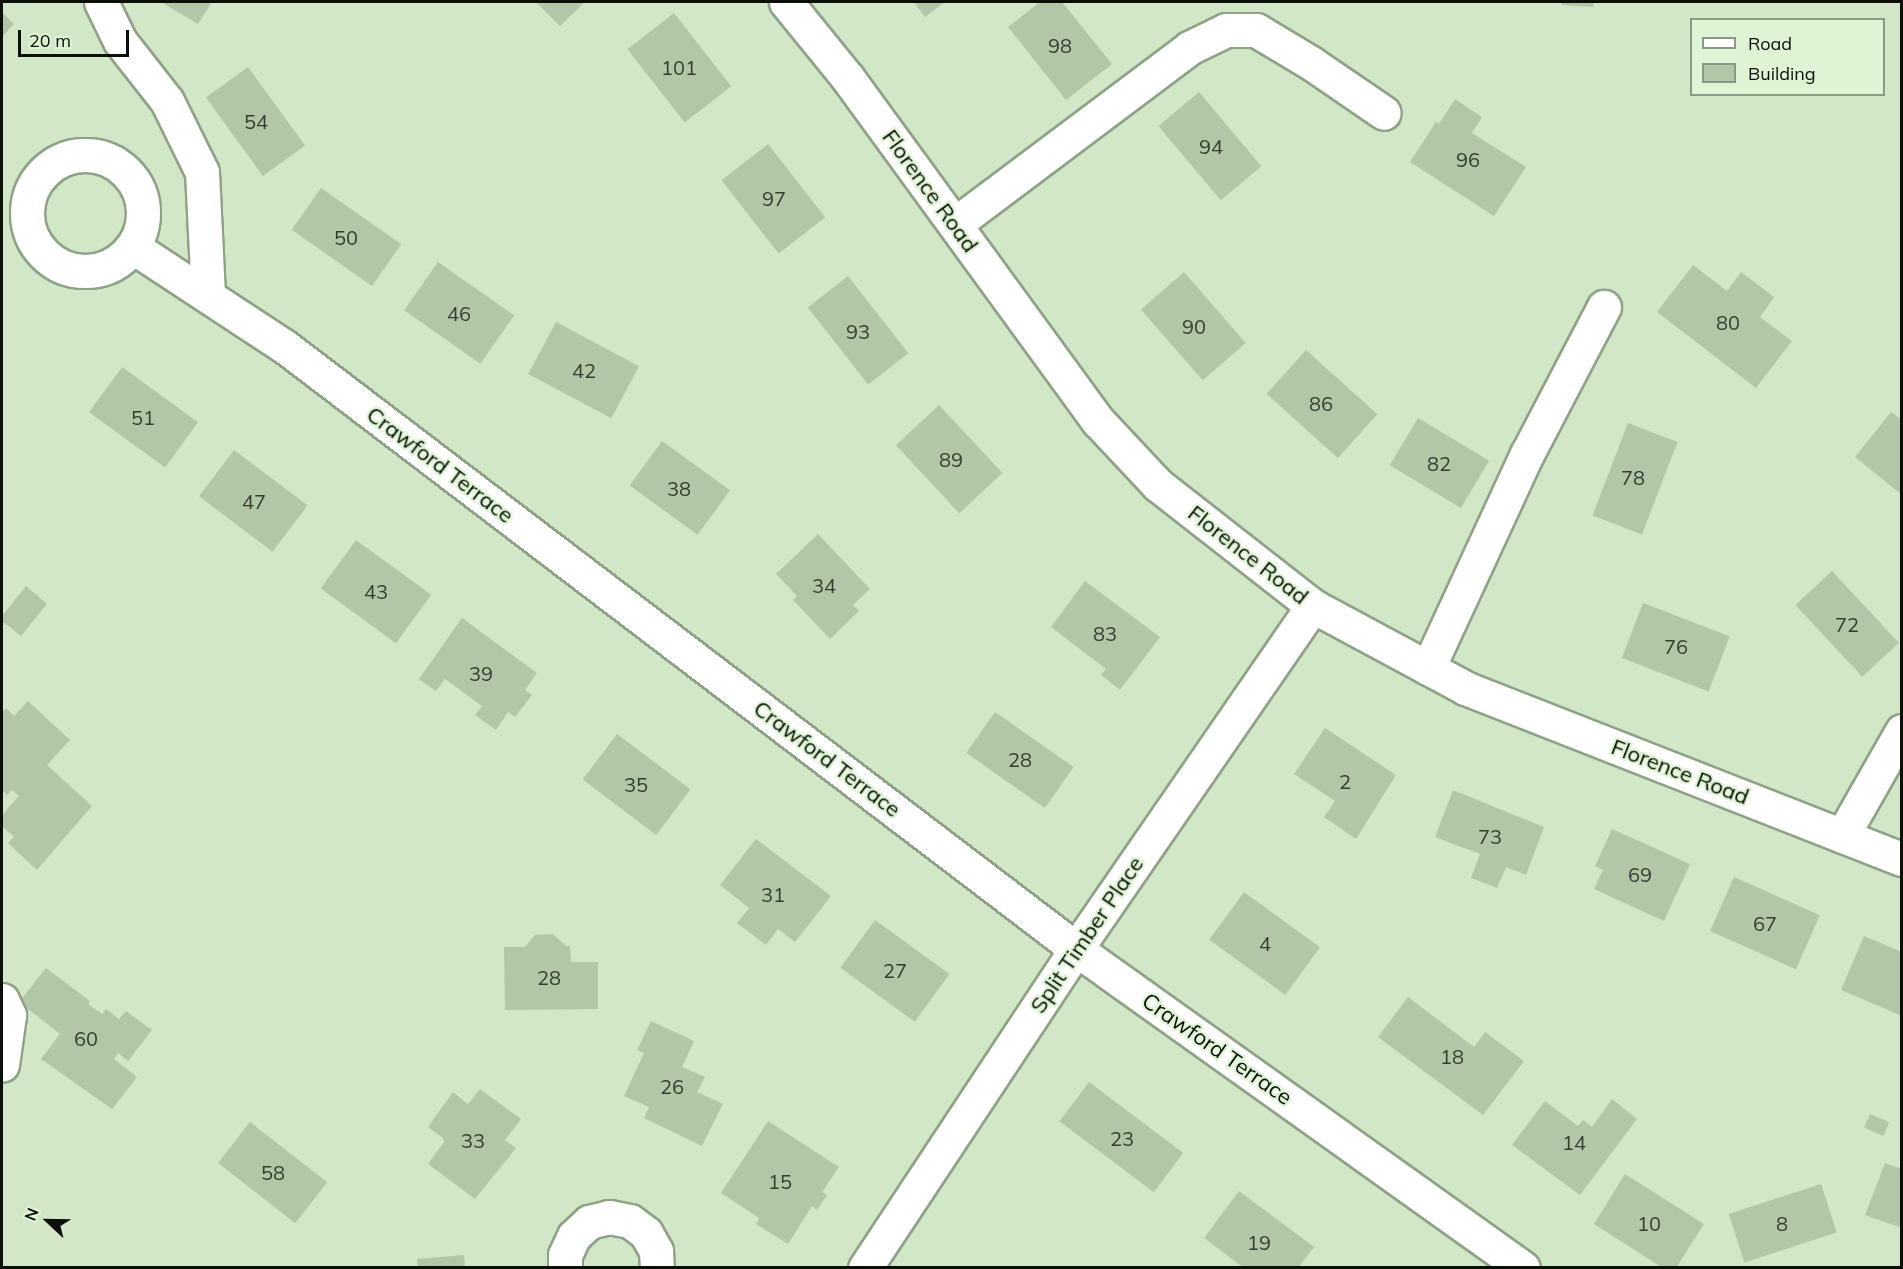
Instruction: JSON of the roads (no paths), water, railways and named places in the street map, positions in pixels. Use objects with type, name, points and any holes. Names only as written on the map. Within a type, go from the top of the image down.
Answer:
[{"type":"street","points":[[101,2],[120,41],[167,101],[202,172],[208,296]]},
{"type":"street","name":"Florence Road","points":[[786,2],[847,77],[1099,422],[1158,485],[1313,606],[1465,688],[1902,859]]},
{"type":"street","points":[[954,224],[1189,48],[1226,30],[1256,30],[1311,63],[1384,113]]},
{"type":"street","name":"Crawford Terrace","points":[[133,247],[284,346],[1076,949],[1523,1268]]},
{"type":"street","points":[[1428,668],[1527,453],[1604,307]]},
{"type":"street","name":"Split Timber Place","points":[[865,1268],[1076,949],[1313,606]]},
{"type":"street","points":[[1842,836],[1902,731]]},
{"type":"street","points":[[2,1000],[9,1015],[2,1065]]},
{"type":"street","points":[[565,1268],[565,1255],[574,1236],[589,1222],[609,1217],[630,1221],[646,1233],[656,1251],[657,1268]]}]
